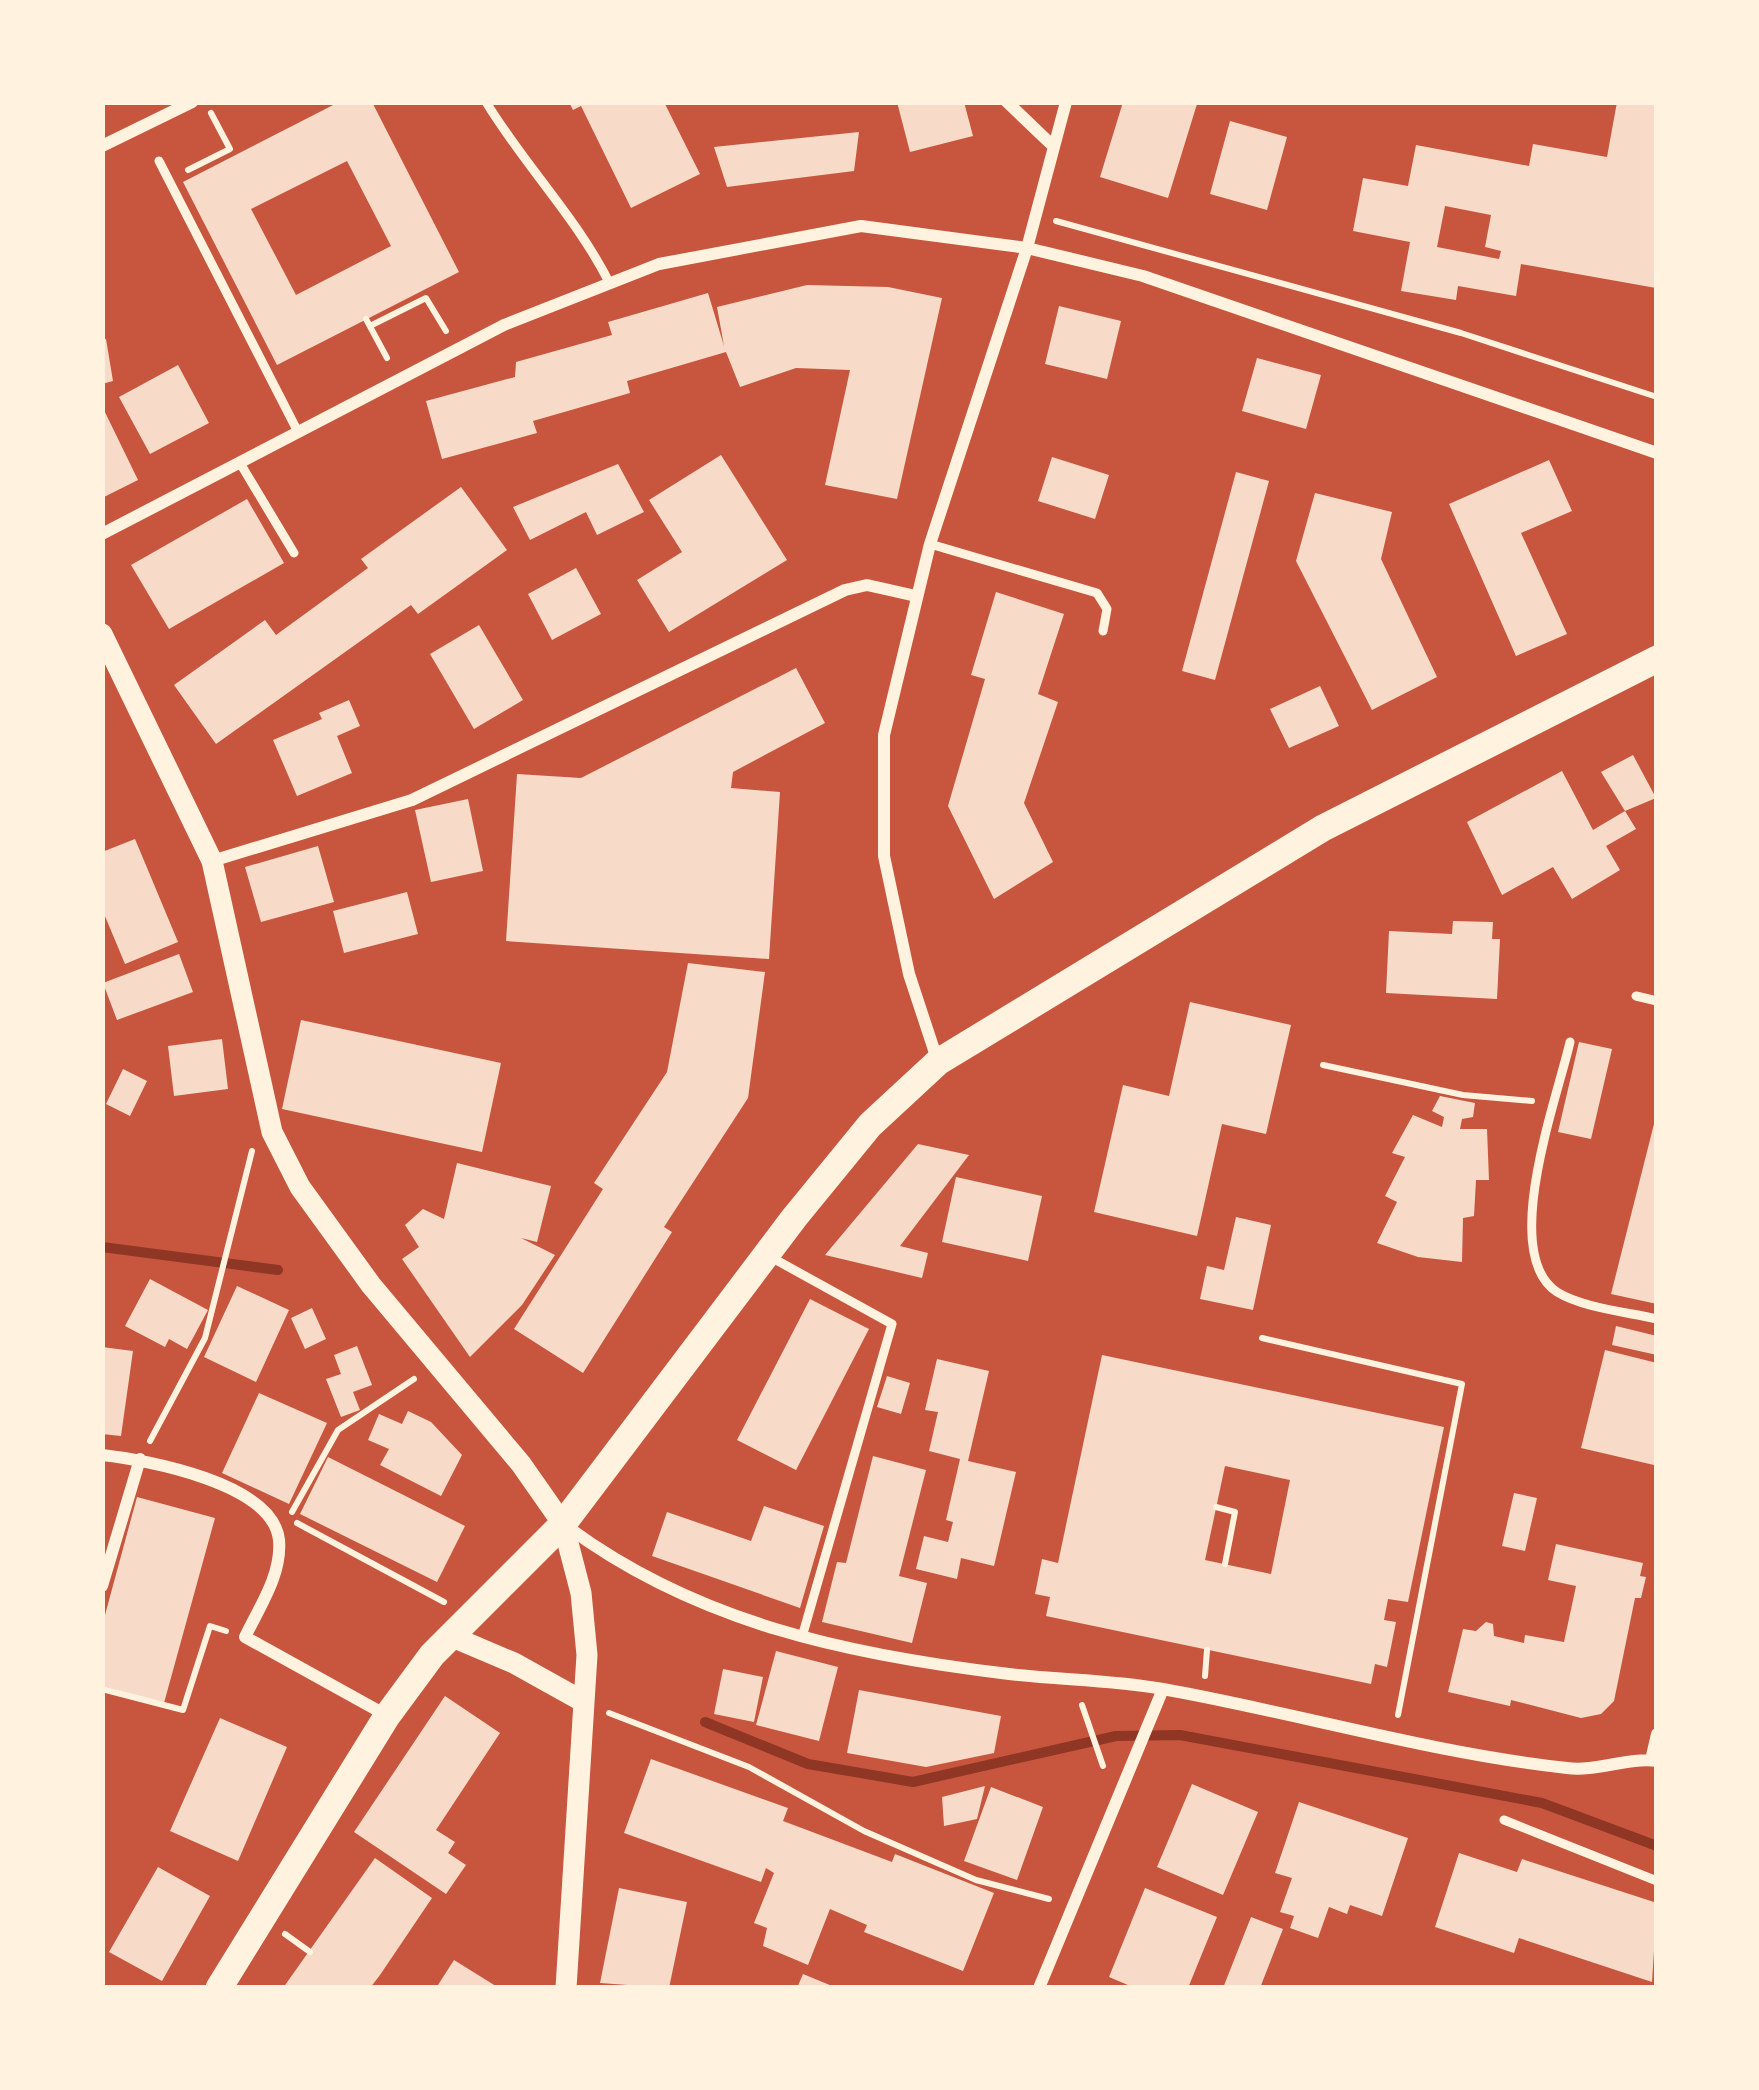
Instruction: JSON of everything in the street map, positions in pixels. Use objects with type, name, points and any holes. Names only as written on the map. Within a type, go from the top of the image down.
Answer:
[{"type":"main road","points":[[219,1988],[387,1716],[458,1625],[563,1523],[870,1125],[938,1062],[1323,828],[1657,659]]},
{"type":"street","points":[[102,146],[192,102]]},
{"type":"street","points":[[1006,102],[1052,145]]},
{"type":"street","points":[[938,1062],[884,856],[880,795],[884,736],[930,544],[1027,248],[1066,102]]},
{"type":"street","points":[[102,534],[458,350],[659,264],[861,226],[1027,248],[1144,276],[1657,453]]},
{"type":"street","points":[[212,860],[412,800],[845,590],[867,585],[916,596]]},
{"type":"street","points":[[102,634],[212,860],[272,1132],[300,1186],[359,1268],[563,1523],[622,1568],[677,1595],[802,1637],[1012,1674],[1163,1689],[1571,1769],[1654,1761],[1657,1734]]},
{"type":"street","points":[[102,1455],[207,1474],[270,1518],[279,1536],[277,1569],[245,1636],[387,1716]]},
{"type":"street","points":[[102,1586],[140,1460]]},
{"type":"street","points":[[563,1523],[581,1593],[587,1655],[566,1988]]},
{"type":"street","points":[[458,1625],[584,1702]]},
{"type":"street","points":[[1040,1988],[1163,1689]]},
{"type":"lane","points":[[486,102],[553,201],[585,234],[610,284]]},
{"type":"lane","points":[[159,161],[298,432]]},
{"type":"lane","points":[[240,463],[294,553]]},
{"type":"lane","points":[[930,544],[1097,592],[1107,609],[1103,631]]},
{"type":"lane","points":[[1636,996],[1657,1000]]},
{"type":"lane","points":[[1570,1042],[1533,1206],[1532,1258],[1540,1276],[1559,1293],[1657,1319]]},
{"type":"lane","points":[[766,1255],[892,1324],[802,1637]]},
{"type":"lane","points":[[1504,1820],[1657,1881]]},
{"type":"path","points":[[169,180],[230,149],[205,102]]},
{"type":"path","points":[[1035,215],[1461,333],[1657,398]]},
{"type":"path","points":[[381,346],[368,322],[426,298],[458,350]]},
{"type":"path","points":[[1323,1065],[1463,1095],[1556,1103]]},
{"type":"path","points":[[140,1460],[205,1338],[247,1155],[272,1132]]},
{"type":"path","points":[[1262,1338],[1462,1384],[1394,1735]]},
{"type":"path","points":[[438,1363],[338,1430],[289,1518],[458,1625]]},
{"type":"path","points":[[1216,1507],[1234,1512],[1225,1564]]},
{"type":"path","points":[[102,1689],[183,1710],[210,1626],[245,1636]]},
{"type":"path","points":[[584,1702],[749,1767],[864,1831],[976,1880],[1072,1905]]},
{"type":"path","points":[[1086,1723],[1100,1760]]},
{"type":"building","points":[[339,102],[372,102],[459,272],[277,365],[183,182]],"holes":[[[347,161],[391,246],[296,295],[251,209]]]},
{"type":"building","points":[[569,102],[664,102],[700,174],[631,208],[581,106],[573,110]]},
{"type":"building","points":[[897,102],[964,102],[973,136],[910,152]]},
{"type":"building","points":[[1123,102],[1197,104],[1168,198],[1100,177]]},
{"type":"building","points":[[1617,102],[1657,102],[1656,288],[1521,264],[1516,296],[1458,286],[1456,300],[1401,291],[1410,242],[1353,231],[1363,178],[1408,186],[1416,145],[1529,166],[1533,144],[1607,157]],"holes":[[[1445,206],[1491,215],[1485,247],[1501,251],[1499,259],[1437,247]]]},
{"type":"building","points":[[1230,121],[1287,137],[1267,210],[1210,194]]},
{"type":"building","points":[[859,132],[854,171],[727,187],[714,147]]},
{"type":"building","points":[[807,285],[888,287],[942,298],[897,499],[825,485],[850,370],[796,368],[740,387],[726,352],[627,381],[630,393],[533,421],[537,433],[442,459],[426,401],[515,377],[516,362],[612,335],[608,322],[708,293],[724,346],[717,307]]},
{"type":"building","points":[[1059,306],[1121,321],[1107,379],[1045,364]]},
{"type":"building","points":[[106,339],[113,381],[102,384],[102,340]]},
{"type":"building","points":[[1257,358],[1321,375],[1306,429],[1242,411]]},
{"type":"building","points":[[178,365],[209,423],[150,454],[119,397]]},
{"type":"building","points":[[102,406],[138,480],[102,498]]},
{"type":"building","points":[[721,455],[787,560],[669,632],[637,580],[682,552],[649,500]]},
{"type":"building","points":[[1052,457],[1109,475],[1095,519],[1038,501]]},
{"type":"building","points":[[1549,460],[1572,511],[1521,533],[1567,634],[1516,656],[1449,504]]},
{"type":"building","points":[[618,464],[644,512],[597,535],[586,512],[530,540],[513,507]]},
{"type":"building","points":[[1236,472],[1269,481],[1215,680],[1182,671]]},
{"type":"building","points":[[461,487],[507,550],[418,614],[411,605],[216,744],[174,685],[265,620],[276,635],[368,568],[361,559]]},
{"type":"building","points":[[1315,493],[1392,512],[1381,559],[1437,677],[1372,710],[1296,561]]},
{"type":"building","points":[[247,499],[284,563],[169,629],[131,565]]},
{"type":"building","points":[[576,568],[601,614],[552,640],[528,594]]},
{"type":"building","points":[[996,592],[1064,614],[1038,694],[1058,702],[1024,803],[1053,862],[994,899],[948,806],[985,679],[971,675]]},
{"type":"building","points":[[479,625],[523,700],[474,729],[430,654]]},
{"type":"building","points":[[796,668],[825,723],[733,772],[731,788],[780,792],[769,959],[506,941],[517,774],[581,778]]},
{"type":"building","points":[[1320,686],[1339,726],[1289,748],[1270,709]]},
{"type":"building","points":[[349,700],[360,726],[337,736],[352,773],[297,796],[273,740],[322,719],[319,713]]},
{"type":"building","points":[[1633,755],[1656,798],[1625,811],[1601,772]]},
{"type":"building","points":[[1562,771],[1593,830],[1625,811],[1636,829],[1606,846],[1620,870],[1572,899],[1553,867],[1502,895],[1467,822]]},
{"type":"building","points":[[468,799],[483,871],[431,882],[415,810]]},
{"type":"building","points":[[135,839],[178,942],[125,964],[102,909],[102,852]]},
{"type":"building","points":[[318,846],[334,902],[261,922],[245,867]]},
{"type":"building","points":[[407,892],[418,934],[344,953],[333,911]]},
{"type":"building","points":[[1453,921],[1493,922],[1492,939],[1500,939],[1497,999],[1386,993],[1389,931],[1452,934]]},
{"type":"building","points":[[179,954],[193,992],[117,1020],[103,983]]},
{"type":"building","points":[[688,963],[765,972],[748,1098],[664,1227],[672,1232],[583,1373],[514,1329],[603,1189],[594,1183],[667,1072]]},
{"type":"building","points":[[1190,1002],[1291,1025],[1266,1134],[1222,1124],[1197,1236],[1094,1212],[1123,1085],[1169,1096]]},
{"type":"building","points":[[301,1020],[501,1063],[482,1152],[282,1109]]},
{"type":"building","points":[[222,1039],[228,1089],[174,1096],[168,1046]]},
{"type":"building","points":[[1579,1042],[1612,1049],[1591,1139],[1558,1132]]},
{"type":"building","points":[[123,1069],[147,1081],[130,1116],[106,1104]]},
{"type":"building","points":[[1440,1096],[1475,1103],[1473,1117],[1462,1119],[1460,1129],[1487,1129],[1489,1180],[1476,1180],[1474,1216],[1463,1218],[1462,1262],[1418,1257],[1377,1243],[1397,1202],[1385,1196],[1405,1157],[1392,1153],[1413,1115],[1442,1127],[1444,1117],[1432,1111]]},
{"type":"building","points":[[1657,1120],[1657,1304],[1611,1294]]},
{"type":"building","points":[[918,1144],[969,1155],[900,1246],[928,1253],[922,1278],[825,1255]]},
{"type":"building","points":[[457,1163],[551,1186],[537,1242],[521,1238],[555,1255],[522,1305],[470,1357],[402,1259],[419,1247],[405,1225],[423,1209],[444,1219]]},
{"type":"building","points":[[956,1177],[1042,1196],[1028,1261],[942,1242]]},
{"type":"building","points":[[1236,1217],[1271,1225],[1253,1310],[1200,1299],[1207,1266],[1224,1270]]},
{"type":"building","points":[[150,1279],[208,1310],[187,1349],[169,1339],[165,1347],[125,1326]]},
{"type":"building","points":[[237,1286],[289,1310],[256,1382],[204,1357]]},
{"type":"building","points":[[810,1299],[869,1329],[796,1470],[737,1440]]},
{"type":"building","points":[[312,1308],[326,1339],[305,1349],[291,1318]]},
{"type":"building","points":[[1616,1326],[1657,1336],[1657,1355],[1612,1345]]},
{"type":"building","points":[[357,1346],[372,1385],[353,1392],[360,1410],[341,1417],[326,1379],[341,1374],[334,1355]]},
{"type":"building","points":[[102,1347],[133,1351],[121,1436],[102,1434]]},
{"type":"building","points":[[1605,1350],[1657,1363],[1654,1465],[1581,1448]]},
{"type":"building","points":[[1102,1355],[1444,1427],[1408,1602],[1388,1599],[1384,1620],[1396,1622],[1387,1667],[1375,1664],[1371,1684],[1046,1616],[1050,1597],[1035,1594],[1042,1559],[1058,1563]],"holes":[[[1225,1466],[1290,1480],[1271,1574],[1205,1560]]]},
{"type":"building","points":[[937,1359],[989,1371],[968,1461],[1016,1472],[994,1566],[961,1558],[957,1579],[916,1569],[924,1536],[948,1542],[953,1522],[946,1520],[960,1459],[929,1451],[938,1412],[925,1410]]},
{"type":"building","points":[[887,1376],[910,1383],[901,1414],[877,1407]]},
{"type":"building","points":[[259,1393],[327,1423],[289,1504],[222,1473]]},
{"type":"building","points":[[408,1411],[431,1422],[462,1455],[441,1496],[380,1465],[389,1449],[368,1440],[379,1414],[402,1424]]},
{"type":"building","points":[[873,1456],[926,1470],[899,1576],[927,1583],[912,1643],[822,1622],[837,1562],[846,1563]]},
{"type":"building","points":[[328,1457],[465,1526],[437,1582],[300,1514]]},
{"type":"building","points":[[1514,1493],[1537,1498],[1525,1551],[1502,1546]]},
{"type":"building","points":[[137,1497],[215,1518],[164,1703],[102,1686],[102,1626]]},
{"type":"building","points":[[764,1506],[824,1526],[800,1608],[652,1556],[667,1512],[751,1541]]},
{"type":"building","points":[[1556,1544],[1643,1563],[1640,1576],[1646,1577],[1641,1598],[1635,1598],[1614,1701],[1601,1714],[1581,1718],[1511,1700],[1510,1706],[1448,1692],[1463,1629],[1476,1631],[1486,1622],[1493,1624],[1494,1636],[1524,1643],[1525,1635],[1564,1642],[1576,1586],[1548,1580]]},
{"type":"building","points":[[776,1651],[838,1667],[819,1741],[756,1725]]},
{"type":"building","points":[[723,1669],[763,1677],[754,1722],[714,1714]]},
{"type":"building","points":[[859,1690],[1001,1716],[994,1753],[926,1767],[847,1753]]},
{"type":"building","points":[[445,1696],[500,1733],[436,1830],[455,1842],[448,1853],[466,1865],[446,1894],[354,1832]]},
{"type":"building","points":[[220,1718],[287,1747],[238,1861],[170,1831]]},
{"type":"building","points":[[651,1759],[788,1808],[783,1821],[892,1862],[895,1854],[994,1893],[963,1971],[864,1932],[867,1925],[830,1909],[808,1965],[763,1946],[767,1928],[754,1923],[774,1873],[766,1868],[761,1882],[624,1833]]},
{"type":"building","points":[[1192,1784],[1258,1812],[1223,1895],[1157,1867]]},
{"type":"building","points":[[985,1786],[977,1819],[944,1826],[942,1797]]},
{"type":"building","points":[[991,1787],[1043,1807],[1017,1880],[964,1861]]},
{"type":"building","points":[[1299,1802],[1408,1838],[1382,1916],[1350,1905],[1347,1914],[1329,1907],[1318,1938],[1290,1928],[1294,1916],[1280,1912],[1292,1878],[1275,1873]]},
{"type":"building","points":[[1459,1853],[1517,1872],[1522,1859],[1657,1903],[1652,1982],[1519,1938],[1514,1953],[1435,1927]]},
{"type":"building","points":[[375,1858],[432,1898],[380,1975],[370,1988],[283,1988]]},
{"type":"building","points":[[158,1867],[210,1896],[162,1981],[109,1952]]},
{"type":"building","points":[[619,1888],[687,1902],[669,1988],[600,1983]]},
{"type":"building","points":[[1145,1888],[1217,1917],[1188,1988],[1135,1988],[1109,1977]]},
{"type":"building","points":[[1251,1917],[1283,1929],[1260,1988],[1223,1988]]},
{"type":"building","points":[[454,1960],[499,1988],[436,1988]]},
{"type":"building","points":[[803,1974],[837,1988],[797,1988]]},
{"type":"waterway","points":[[102,1247],[278,1270]]},
{"type":"waterway","points":[[705,1722],[808,1764],[913,1782],[1116,1736],[1180,1735],[1542,1803],[1657,1846]]}]
